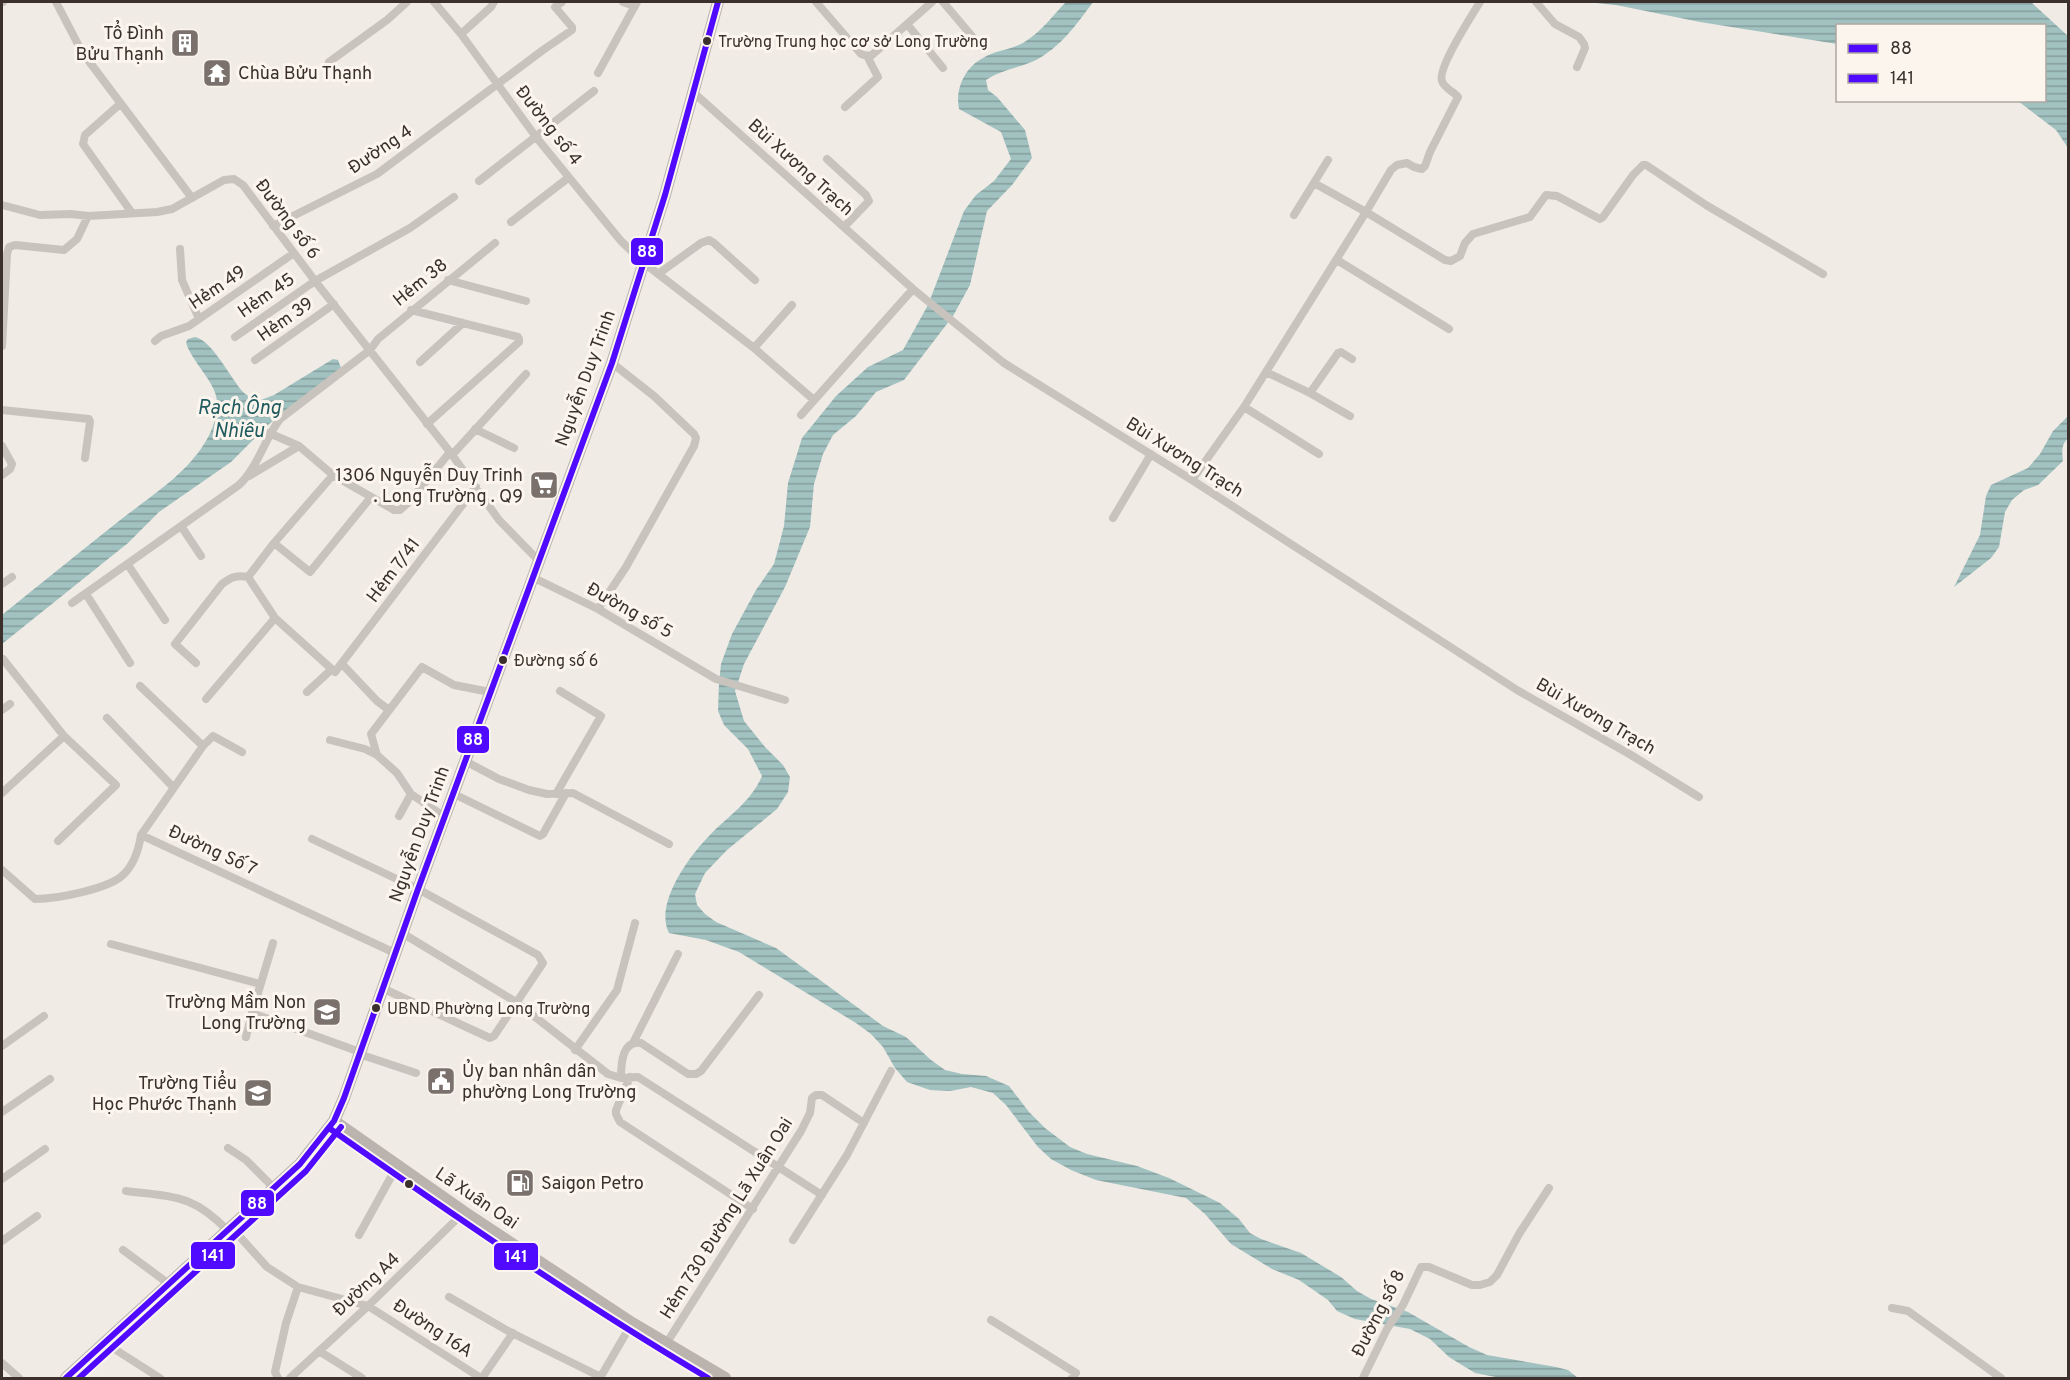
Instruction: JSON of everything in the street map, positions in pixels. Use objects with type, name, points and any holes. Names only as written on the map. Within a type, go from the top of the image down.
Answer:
[{"type":"main road","name":"Nguyễn Duy Trinh","points":[[66,1378],[300,1164],[334,1121],[612,363],[665,195],[718,2]]},
{"type":"main road","name":"Lã Xuân Oai","points":[[334,1121],[464,1212],[633,1323],[724,1378]]},
{"type":"street","points":[[2,206],[40,215],[88,216],[172,209],[192,198],[82,52],[56,2]]},
{"type":"street","points":[[329,62],[387,20],[407,2]]},
{"type":"street","name":"Đường số 4","points":[[435,2],[461,34],[496,85],[612,232],[644,263],[754,348],[814,400]]},
{"type":"street","points":[[461,34],[494,2]]},
{"type":"street","name":"Đường 4","points":[[273,226],[377,174],[572,30],[555,7],[562,2]]},
{"type":"street","points":[[598,73],[636,4],[623,2]]},
{"type":"street","points":[[816,2],[861,54],[867,56],[872,55],[932,2]]},
{"type":"street","points":[[943,2],[982,48]]},
{"type":"street","points":[[1192,480],[1244,407],[1391,170],[1397,165],[1407,163],[1422,169],[1425,166],[1458,98],[1441,80],[1445,62],[1480,2]]},
{"type":"street","points":[[1536,2],[1556,24],[1579,37],[1584,44],[1585,48],[1577,67]]},
{"type":"street","points":[[908,24],[943,68]]},
{"type":"street","points":[[845,107],[878,77],[867,56]]},
{"type":"street","points":[[479,181],[594,91]]},
{"type":"street","name":"Bùi Xương Trạch","points":[[693,92],[913,290],[1004,363],[1192,480],[1517,690],[1699,797]]},
{"type":"street","points":[[120,104],[84,135],[84,148],[132,213]]},
{"type":"street","points":[[827,159],[866,195],[869,201],[844,227]]},
{"type":"street","points":[[1294,215],[1328,160]]},
{"type":"street","points":[[1314,183],[1444,260],[1451,261],[1460,256],[1465,243],[1473,234],[1530,217],[1546,195],[1557,196],[1600,219],[1634,175],[1643,165],[1646,165],[1706,205],[1823,274]]},
{"type":"street","points":[[511,222],[568,178]]},
{"type":"street","name":"Đường số 6","points":[[192,198],[224,180],[234,179],[243,185],[315,281],[451,453],[499,520],[538,560]]},
{"type":"street","name":"Hẻm 45","points":[[235,337],[315,281],[410,228],[454,197]]},
{"type":"street","points":[[2,346],[9,247],[15,245],[64,250],[77,239],[88,216]]},
{"type":"street","points":[[658,274],[701,243],[709,240],[755,280]]},
{"type":"street","name":"Hẻm 38","points":[[249,476],[269,433],[280,418],[370,350],[378,339],[411,310],[495,243]]},
{"type":"street","points":[[180,249],[182,280],[199,319]]},
{"type":"street","name":"Hẻm 49","points":[[155,341],[161,336],[189,326],[294,253]]},
{"type":"street","points":[[1337,260],[1449,329]]},
{"type":"street","points":[[448,280],[526,301]]},
{"type":"street","points":[[801,416],[913,290]]},
{"type":"street","name":"Hẻm 39","points":[[255,360],[334,304]]},
{"type":"street","points":[[754,348],[792,305]]},
{"type":"street","points":[[411,310],[518,337],[519,342],[428,424]]},
{"type":"street","points":[[420,362],[463,323]]},
{"type":"street","points":[[1310,393],[1338,353],[1341,352],[1352,359]]},
{"type":"street","points":[[598,609],[626,567],[694,446],[696,438],[654,396],[612,363]]},
{"type":"street","points":[[1266,372],[1310,393],[1350,416]]},
{"type":"street","points":[[269,433],[299,446],[333,475],[394,510],[400,510],[526,374]]},
{"type":"street","points":[[1244,407],[1319,454]]},
{"type":"street","points":[[2,410],[89,419],[85,458]]},
{"type":"street","points":[[475,429],[514,448]]},
{"type":"street","points":[[2,446],[12,464],[10,469],[2,475]]},
{"type":"street","points":[[72,603],[249,476],[299,446]]},
{"type":"street","points":[[1113,518],[1151,454]]},
{"type":"street","points":[[248,577],[333,475]]},
{"type":"street","name":"Hẻm 7/41","points":[[307,692],[336,668],[476,487]]},
{"type":"street","points":[[274,543],[310,572],[371,497]]},
{"type":"street","points":[[181,526],[201,556]]},
{"type":"street","points":[[128,565],[165,620]]},
{"type":"street","points":[[196,663],[175,644],[228,579],[237,575],[248,577],[275,618],[389,710]]},
{"type":"street","points":[[2,585],[12,577]]},
{"type":"street","name":"Đường số 5","points":[[532,577],[598,609],[713,677],[785,700]]},
{"type":"street","points":[[86,594],[130,663]]},
{"type":"street","points":[[206,699],[275,618]]},
{"type":"street","points":[[3,659],[64,736],[116,785],[58,841]]},
{"type":"street","points":[[377,755],[371,734],[422,667],[454,686],[490,692]]},
{"type":"street","points":[[140,686],[203,746]]},
{"type":"street","points":[[556,794],[601,717],[560,691]]},
{"type":"street","points":[[2,710],[10,704]]},
{"type":"street","points":[[107,717],[173,787]]},
{"type":"street","points":[[141,835],[173,787],[213,735],[242,752]]},
{"type":"street","points":[[2,793],[64,736]]},
{"type":"street","points":[[330,740],[365,749],[377,755],[397,774],[411,794],[445,817]]},
{"type":"street","points":[[465,761],[499,779],[529,790],[556,794],[573,793],[669,844]]},
{"type":"street","points":[[454,794],[540,836],[566,793]]},
{"type":"street","points":[[399,816],[411,794]]},
{"type":"street","name":"Đường Số 7","points":[[2,870],[35,899],[50,899],[102,886],[124,875],[134,858],[141,835],[395,952]]},
{"type":"street","points":[[312,839],[418,889],[538,955],[543,963],[494,1036],[487,1038],[382,988]]},
{"type":"street","points":[[575,1050],[616,990],[635,923]]},
{"type":"street","points":[[402,933],[516,1002],[608,1074],[625,1078],[638,1077],[822,1195]]},
{"type":"street","points":[[246,1037],[273,943]]},
{"type":"street","points":[[111,944],[260,984]]},
{"type":"street","points":[[678,954],[634,1041],[630,1043],[623,1055],[625,1078],[615,1114],[620,1122],[753,1209]]},
{"type":"street","points":[[634,1041],[641,1042],[688,1074],[696,1074],[701,1071],[759,995]]},
{"type":"street","points":[[252,1013],[416,1073]]},
{"type":"street","points":[[2,1046],[44,1016]]},
{"type":"street","points":[[793,1240],[847,1155],[891,1071]]},
{"type":"street","points":[[2,1112],[50,1079]]},
{"type":"street","name":"Hẻm 730 Đường Lã Xuân Oai","points":[[666,1344],[779,1168],[801,1131],[810,1113],[810,1102],[816,1095],[822,1095],[864,1123]]},
{"type":"street","points":[[228,1148],[246,1160],[274,1188]]},
{"type":"street","points":[[2,1179],[45,1149]]},
{"type":"street","points":[[359,1235],[396,1166]]},
{"type":"street","name":"Đường số 8","points":[[1363,1378],[1387,1329],[1403,1305],[1419,1269],[1424,1266],[1472,1285],[1490,1281],[1497,1275],[1519,1234],[1549,1188]]},
{"type":"street","name":"Đường 16A","points":[[126,1191],[184,1198],[198,1204],[230,1229],[267,1267],[298,1287],[368,1306],[481,1378]]},
{"type":"street","name":"Đường A4","points":[[290,1378],[464,1212]]},
{"type":"street","points":[[2,1241],[37,1216]]},
{"type":"street","points":[[123,1250],[169,1284]]},
{"type":"street","points":[[278,1378],[275,1372],[286,1323],[298,1287]]},
{"type":"street","points":[[449,1297],[600,1378],[633,1323]]},
{"type":"street","points":[[1892,1308],[1908,1311],[2001,1378]]},
{"type":"street","points":[[991,1320],[1076,1373],[1072,1378]]},
{"type":"street","points":[[481,1378],[513,1333]]},
{"type":"street","points":[[105,1343],[160,1378]]},
{"type":"street","points":[[319,1350],[363,1378]]},
{"type":"street","points":[[2,1363],[19,1378]]},
{"type":"water","points":[[1066,2],[1093,2],[1074,27],[1043,56],[986,80],[988,90],[997,97],[1025,130],[1032,158],[1012,185],[987,211],[970,285],[953,316],[904,380],[876,392],[856,416],[833,435],[823,454],[814,484],[810,527],[785,587],[744,664],[735,691],[744,721],[783,765],[790,777],[788,792],[777,809],[727,850],[705,873],[695,894],[697,905],[716,922],[776,948],[883,1026],[906,1037],[945,1070],[986,1076],[1009,1086],[1045,1128],[1070,1147],[1087,1154],[1137,1166],[1169,1178],[1220,1203],[1239,1219],[1250,1233],[1301,1253],[1341,1277],[1357,1291],[1371,1299],[1408,1312],[1469,1347],[1487,1355],[1568,1370],[1578,1378],[1501,1378],[1475,1373],[1449,1357],[1430,1339],[1410,1329],[1355,1319],[1337,1311],[1328,1300],[1299,1280],[1272,1269],[1231,1244],[1205,1214],[1186,1198],[1096,1180],[1071,1170],[1051,1159],[1038,1147],[1006,1105],[993,1093],[971,1087],[950,1091],[930,1090],[907,1082],[895,1068],[883,1047],[856,1023],[739,952],[706,940],[669,933],[666,908],[676,881],[702,844],[752,794],[762,776],[748,749],[724,725],[718,711],[721,664],[732,634],[756,590],[774,564],[784,526],[788,483],[802,438],[836,396],[868,367],[903,350],[928,305],[964,211],[976,195],[994,181],[1011,159],[1001,132],[959,109],[958,94],[962,80],[976,62],[993,53],[1021,44],[1032,37]]},
{"type":"water","points":[[1586,2],[2031,2],[2068,36],[2068,148],[2056,130],[2019,102],[2046,102],[2046,24],[1836,24],[1836,44],[1700,22],[1616,5]]},
{"type":"water","name":"Rạch Ông Nhiêu","points":[[195,337],[208,345],[243,392],[259,400],[274,395],[333,359],[338,360],[341,368],[269,424],[231,462],[159,512],[128,543],[2,644],[2,615],[168,484],[202,447],[216,418],[217,402],[213,387],[188,349],[186,342]]},
{"type":"water","points":[[2068,416],[2068,438],[2063,446],[2063,461],[2038,485],[2024,490],[2012,500],[2005,512],[1999,547],[1991,558],[1954,587],[1980,535],[1986,496],[1991,485],[2028,468],[2040,454],[2053,431]]},
{"type":"transit line","name":"88","points":[[66,1378],[300,1164],[334,1121],[612,363],[665,195],[718,2]]},
{"type":"transit line","name":"141","points":[[79,1378],[306,1171],[341,1127]]},
{"type":"transit line","name":"141","points":[[329,1128],[516,1257],[611,1319],[708,1378]]},
{"type":"place","name":"Trường Trung học cơ sở Long Trường","points":[[707,41]]},
{"type":"place","name":"Tổ Đình Bửu Thạnh","points":[[185,43]]},
{"type":"place","name":"Chùa Bửu Thạnh","points":[[217,73]]},
{"type":"place","name":"1306 Nguyễn Duy Trinh . Long Trường . Q9","points":[[544,485]]},
{"type":"place","name":"Đường số 6","points":[[503,660]]},
{"type":"place","name":"UBND Phường Long Trường","points":[[376,1008]]},
{"type":"place","name":"Trường Mầm Non Long Trường","points":[[327,1012]]},
{"type":"place","name":"Ủy ban nhân dân phường Long Trường","points":[[441,1081]]},
{"type":"place","name":"Trường Tiểu Học Phước Thạnh","points":[[258,1093]]},
{"type":"place","name":"Saigon Petro","points":[[520,1183]]}]
